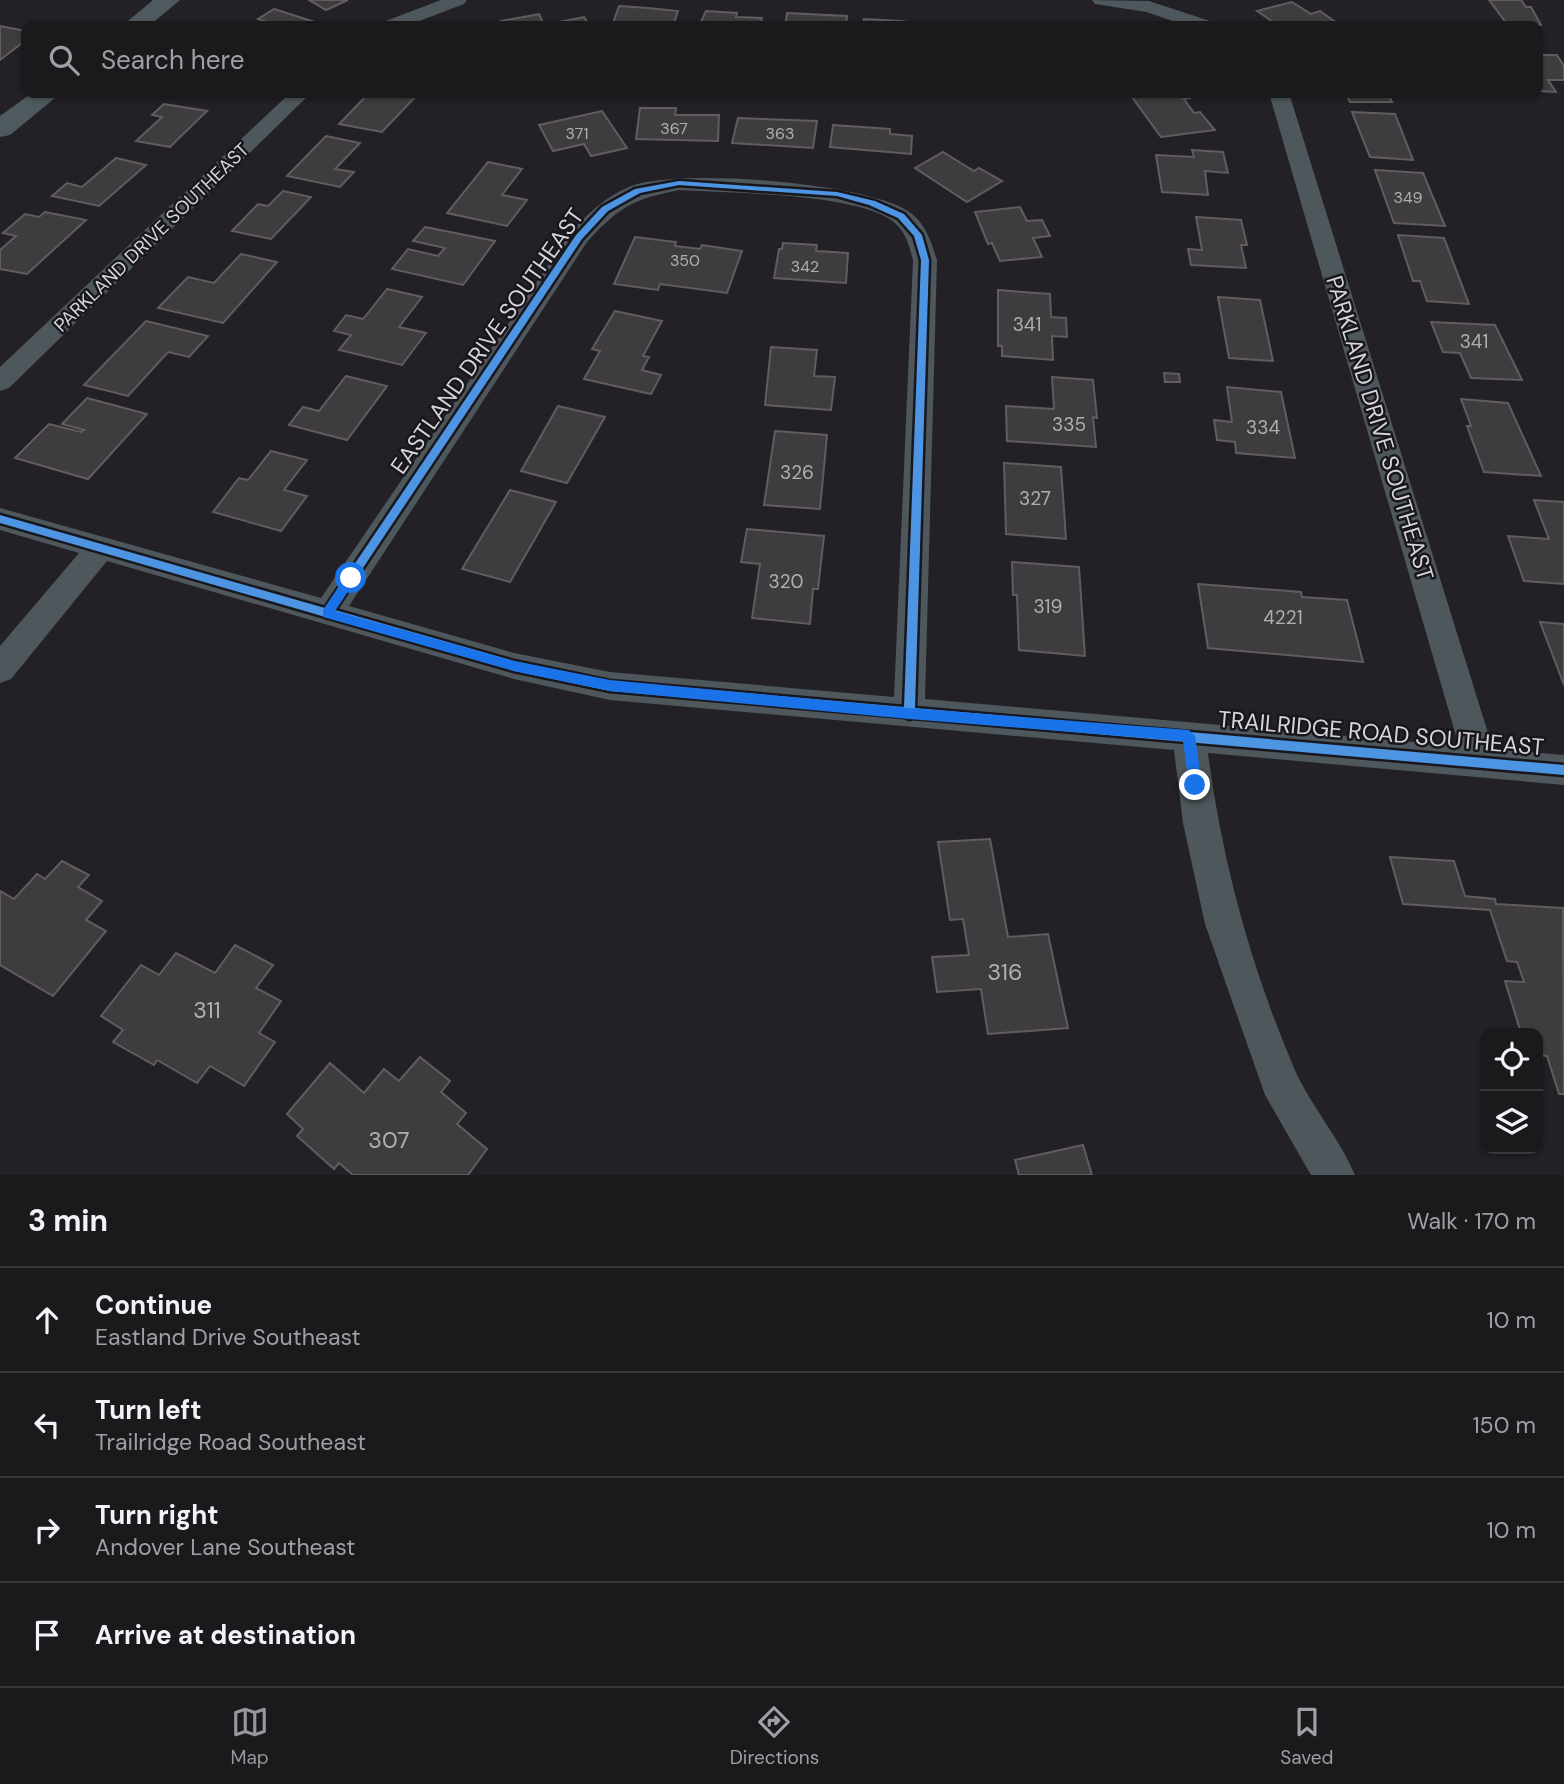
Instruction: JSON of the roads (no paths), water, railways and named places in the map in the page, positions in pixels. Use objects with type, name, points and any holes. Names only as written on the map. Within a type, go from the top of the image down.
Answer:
[{"type":"main road","points":[[141,21],[168,0]]},
{"type":"main road","points":[[0,129],[41,98]]},
{"type":"street","points":[[403,21],[458,0]]},
{"type":"street","points":[[1101,0],[1149,7],[1191,21]]},
{"type":"street","name":"PARKLAND DRIVE SOUTHEAST","points":[[0,382],[296,98]]},
{"type":"street","name":"PARKLAND DRIVE SOUTHEAST","points":[[1281,98],[1481,763]]},
{"type":"street","name":"EASTLAND DRIVE SOUTHEAST","points":[[327,614],[579,237],[605,209],[638,191],[680,183],[837,194],[872,203],[901,216],[918,235],[925,260],[909,714]]},
{"type":"street","name":"TRAILRIDGE ROAD SOUTHEAST","points":[[0,519],[514,666],[610,685],[909,714],[1564,770]]},
{"type":"street","points":[[0,669],[101,548]]},
{"type":"street","points":[[1189,736],[1200,822],[1223,924],[1279,1081],[1334,1175]]}]
